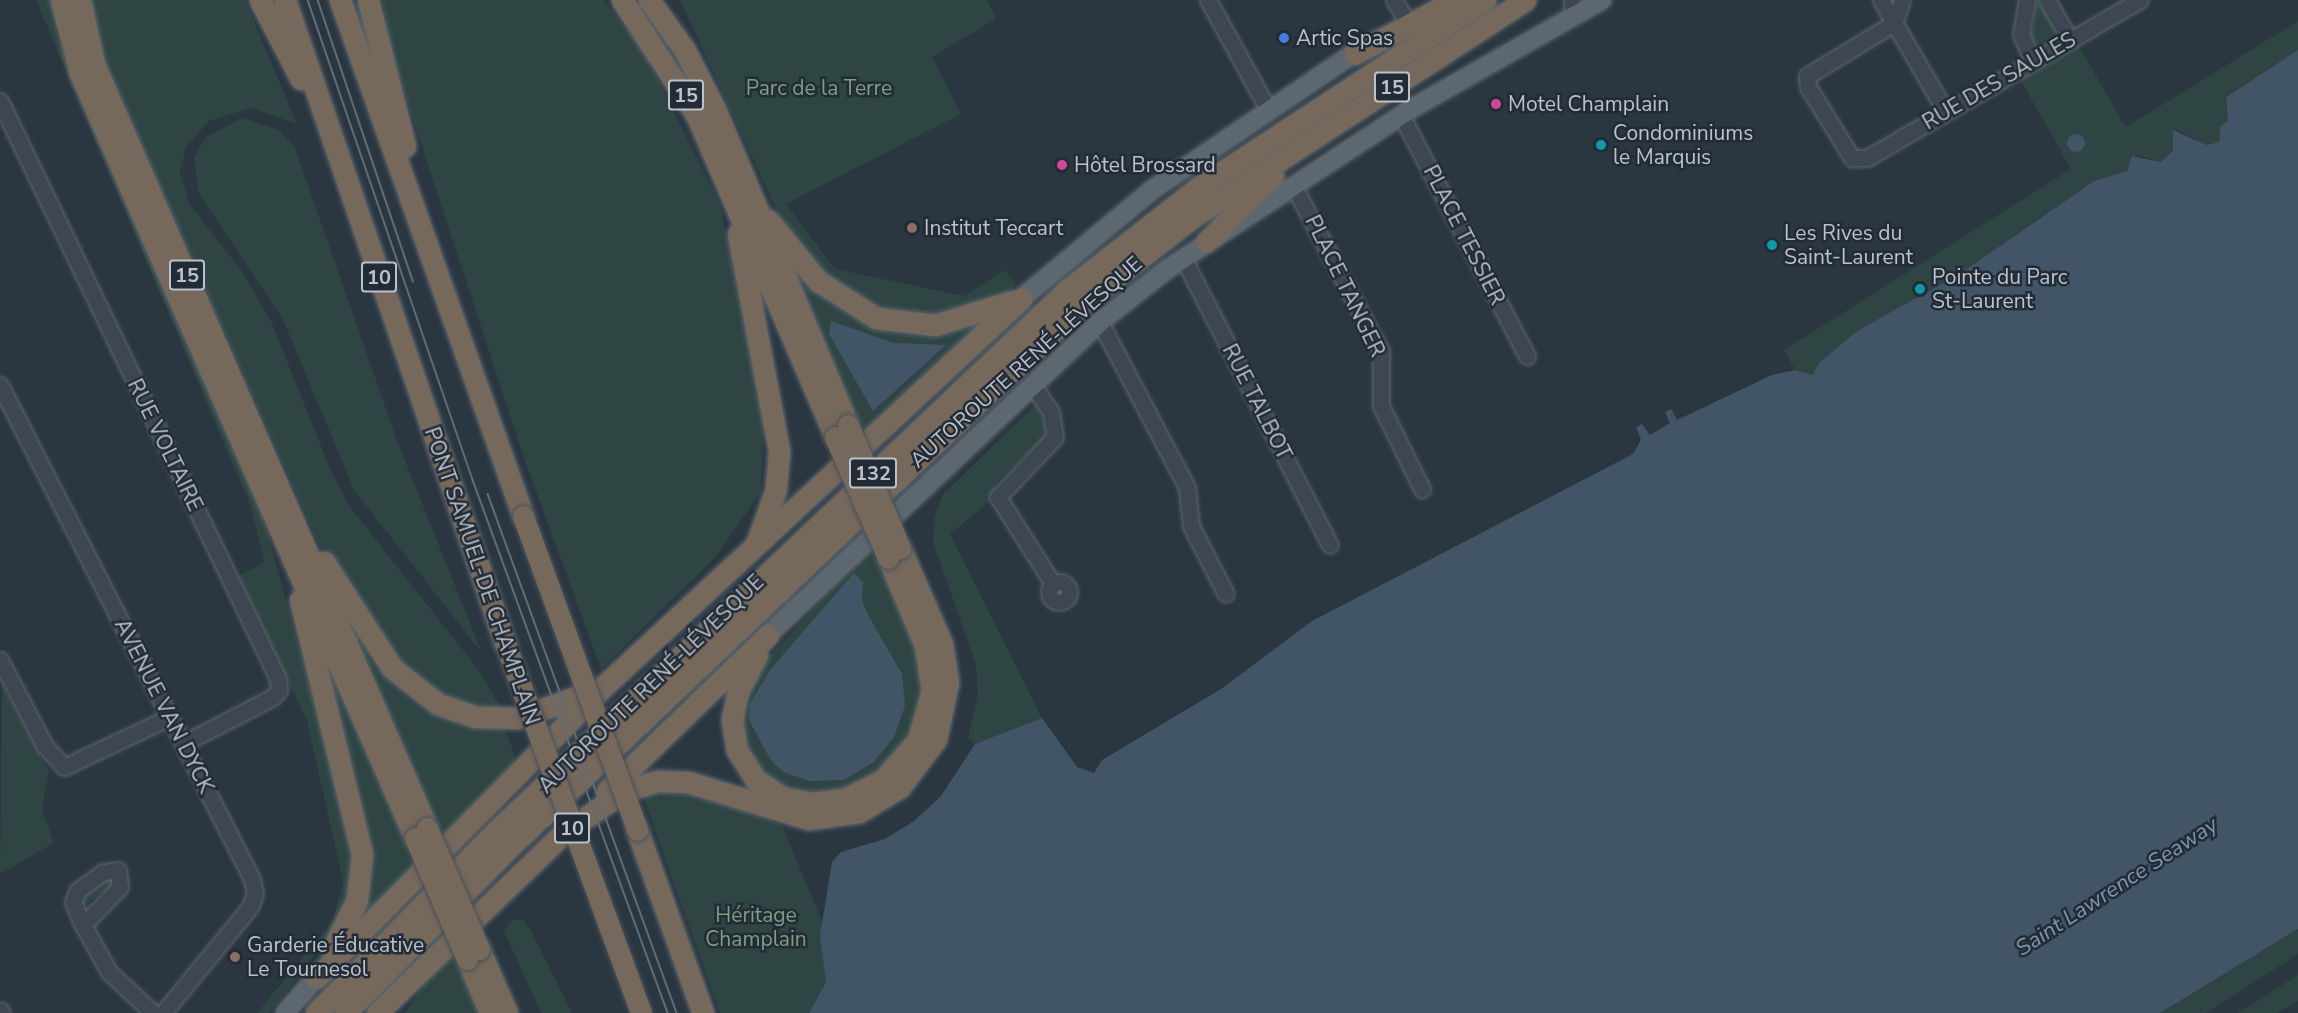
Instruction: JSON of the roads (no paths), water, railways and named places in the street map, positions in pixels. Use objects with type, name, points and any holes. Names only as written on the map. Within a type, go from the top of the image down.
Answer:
[{"type":"highway","points":[[61,0],[80,73],[286,547],[421,833]]},
{"type":"highway","name":"15","points":[[80,0],[94,64],[275,476]]},
{"type":"highway","points":[[260,0],[331,135]]},
{"type":"highway","name":"10","points":[[285,0],[331,135]]},
{"type":"highway","points":[[340,0],[506,469],[703,1013]]},
{"type":"highway","points":[[368,0],[442,286]]},
{"type":"highway","name":"15","points":[[622,0],[690,103],[732,201]]},
{"type":"highway","points":[[649,0],[695,70],[755,202],[842,431],[894,553],[925,645],[932,691],[913,749],[875,786],[837,801],[803,803],[773,792],[747,770],[735,743],[733,712],[741,683],[768,635]]},
{"type":"highway","points":[[1354,54],[1455,0]]},
{"type":"highway","name":"AUTOROUTE RENÉ-LÉVESQUE","points":[[316,1013],[486,841],[1066,290],[1199,187],[1485,0]]},
{"type":"highway","name":"AUTOROUTE RENÉ-LÉVESQUE","points":[[345,1013],[517,840],[1059,325],[1164,238],[1525,0]]},
{"type":"highway","name":"PONT SAMUEL-DE CHAMPLAIN","points":[[331,135],[451,488],[641,1013]]},
{"type":"highway","points":[[1206,242],[1308,142]]},
{"type":"highway","points":[[732,201],[842,431]]},
{"type":"highway","points":[[732,201],[778,436],[778,482],[757,542]]},
{"type":"highway","points":[[755,202],[818,281],[876,318],[935,326],[1022,298]]},
{"type":"highway","points":[[316,978],[604,686],[1022,298]]},
{"type":"highway","points":[[275,476],[375,645],[399,675],[429,699],[465,714],[512,718],[544,712],[604,686]]},
{"type":"highway","points":[[275,476],[473,954],[507,1013]]},
{"type":"highway","points":[[286,547],[362,855],[355,907],[316,978]]},
{"type":"highway","points":[[564,832],[623,792],[657,781],[704,786],[770,811],[808,819],[859,812],[900,787],[936,739],[948,688],[942,644],[894,553]]},
{"type":"highway","points":[[377,1013],[768,635]]},
{"type":"highway","points":[[473,954],[490,1013]]},
{"type":"main road","points":[[1022,298],[1146,195],[1432,0]]},
{"type":"main road","points":[[768,635],[1100,322],[1183,258],[1401,115],[1573,8],[1602,0]]},
{"type":"main road","points":[[285,1013],[316,978]]},
{"type":"street","points":[[1208,0],[1269,111]]},
{"type":"street","points":[[1394,0],[1405,18]]},
{"type":"street","points":[[1881,0],[1946,112]]},
{"type":"street","points":[[1894,22],[1902,0]]},
{"type":"street","points":[[2027,0],[2021,34],[2033,62]]},
{"type":"street","points":[[2047,0],[2070,40]]},
{"type":"street","name":"RUE DES SAULES","points":[[1894,22],[1807,76],[1808,87],[1843,151],[1858,159],[1946,112],[2139,0]]},
{"type":"street","name":"RUE VOLTAIRE","points":[[0,101],[278,679],[279,690],[273,697],[184,743]]},
{"type":"street","name":"PLACE TESSIER","points":[[1401,115],[1527,356]]},
{"type":"street","name":"PLACE TANGER","points":[[1293,185],[1381,351],[1381,405],[1422,489]]},
{"type":"street","name":"RUE TALBOT","points":[[1183,258],[1330,545]]},
{"type":"street","points":[[1100,322],[1187,488],[1191,525],[1226,594]]},
{"type":"street","name":"AVENUE VAN DYCK","points":[[0,385],[184,743],[255,894],[164,1013]]},
{"type":"street","points":[[1033,386],[1051,412],[1055,436],[998,497],[1053,584]]},
{"type":"street","points":[[0,660],[45,746],[64,767],[170,717]]},
{"type":"street","points":[[83,925],[120,987],[153,1013]]},
{"type":"water","name":"Saint Lawrence Seaway","points":[[2298,50],[2298,929],[2160,1013],[809,1013],[826,982],[820,936],[832,862],[841,852],[885,839],[914,821],[941,796],[975,744],[1042,718],[1077,767],[1094,773],[1102,760],[1221,689],[1312,621],[1633,454],[1641,440],[1636,427],[1642,424],[1650,435],[1670,423],[1665,412],[1671,409],[1677,420],[1772,375],[1795,370],[1813,375],[1819,363],[1857,331],[1961,273],[2094,181],[2127,171],[2132,156],[2161,162],[2173,150],[2173,130],[2207,145],[2219,142],[2220,126],[2228,121],[2226,97]]},
{"type":"water","points":[[2076,134],[2082,137],[2085,143],[2082,149],[2076,152],[2070,149],[2067,143],[2070,137]]},
{"type":"water","points":[[831,321],[894,343],[946,345],[873,411],[829,334]]},
{"type":"water","points":[[854,573],[863,582],[862,600],[868,615],[902,674],[905,706],[894,737],[874,762],[844,780],[810,781],[783,772],[770,759],[749,720],[750,704],[769,671]]},
{"type":"tram line","points":[[308,0],[473,480],[668,1013]]},
{"type":"tram line","points":[[318,0],[413,281]]},
{"type":"tram line","points":[[488,494],[677,1013]]},
{"type":"place","name":"Artic Spas","points":[[1284,38]]},
{"type":"place","name":"Motel Champlain","points":[[1496,104]]},
{"type":"place","name":"Condominiums le Marquis","points":[[1601,145]]},
{"type":"place","name":"Hôtel Brossard","points":[[1062,165]]},
{"type":"place","name":"Institut Teccart","points":[[912,228]]},
{"type":"place","name":"Les Rives du Saint-Laurent","points":[[1772,245]]},
{"type":"place","name":"Pointe du Parc St-Laurent","points":[[1920,289]]},
{"type":"place","name":"Garderie Éducative Le Tournesol","points":[[235,957]]},
{"type":"park label","name":"Parc de la Terre","points":[[819,88]]},
{"type":"park label","name":"Héritage Champlain","points":[[756,927]]}]
